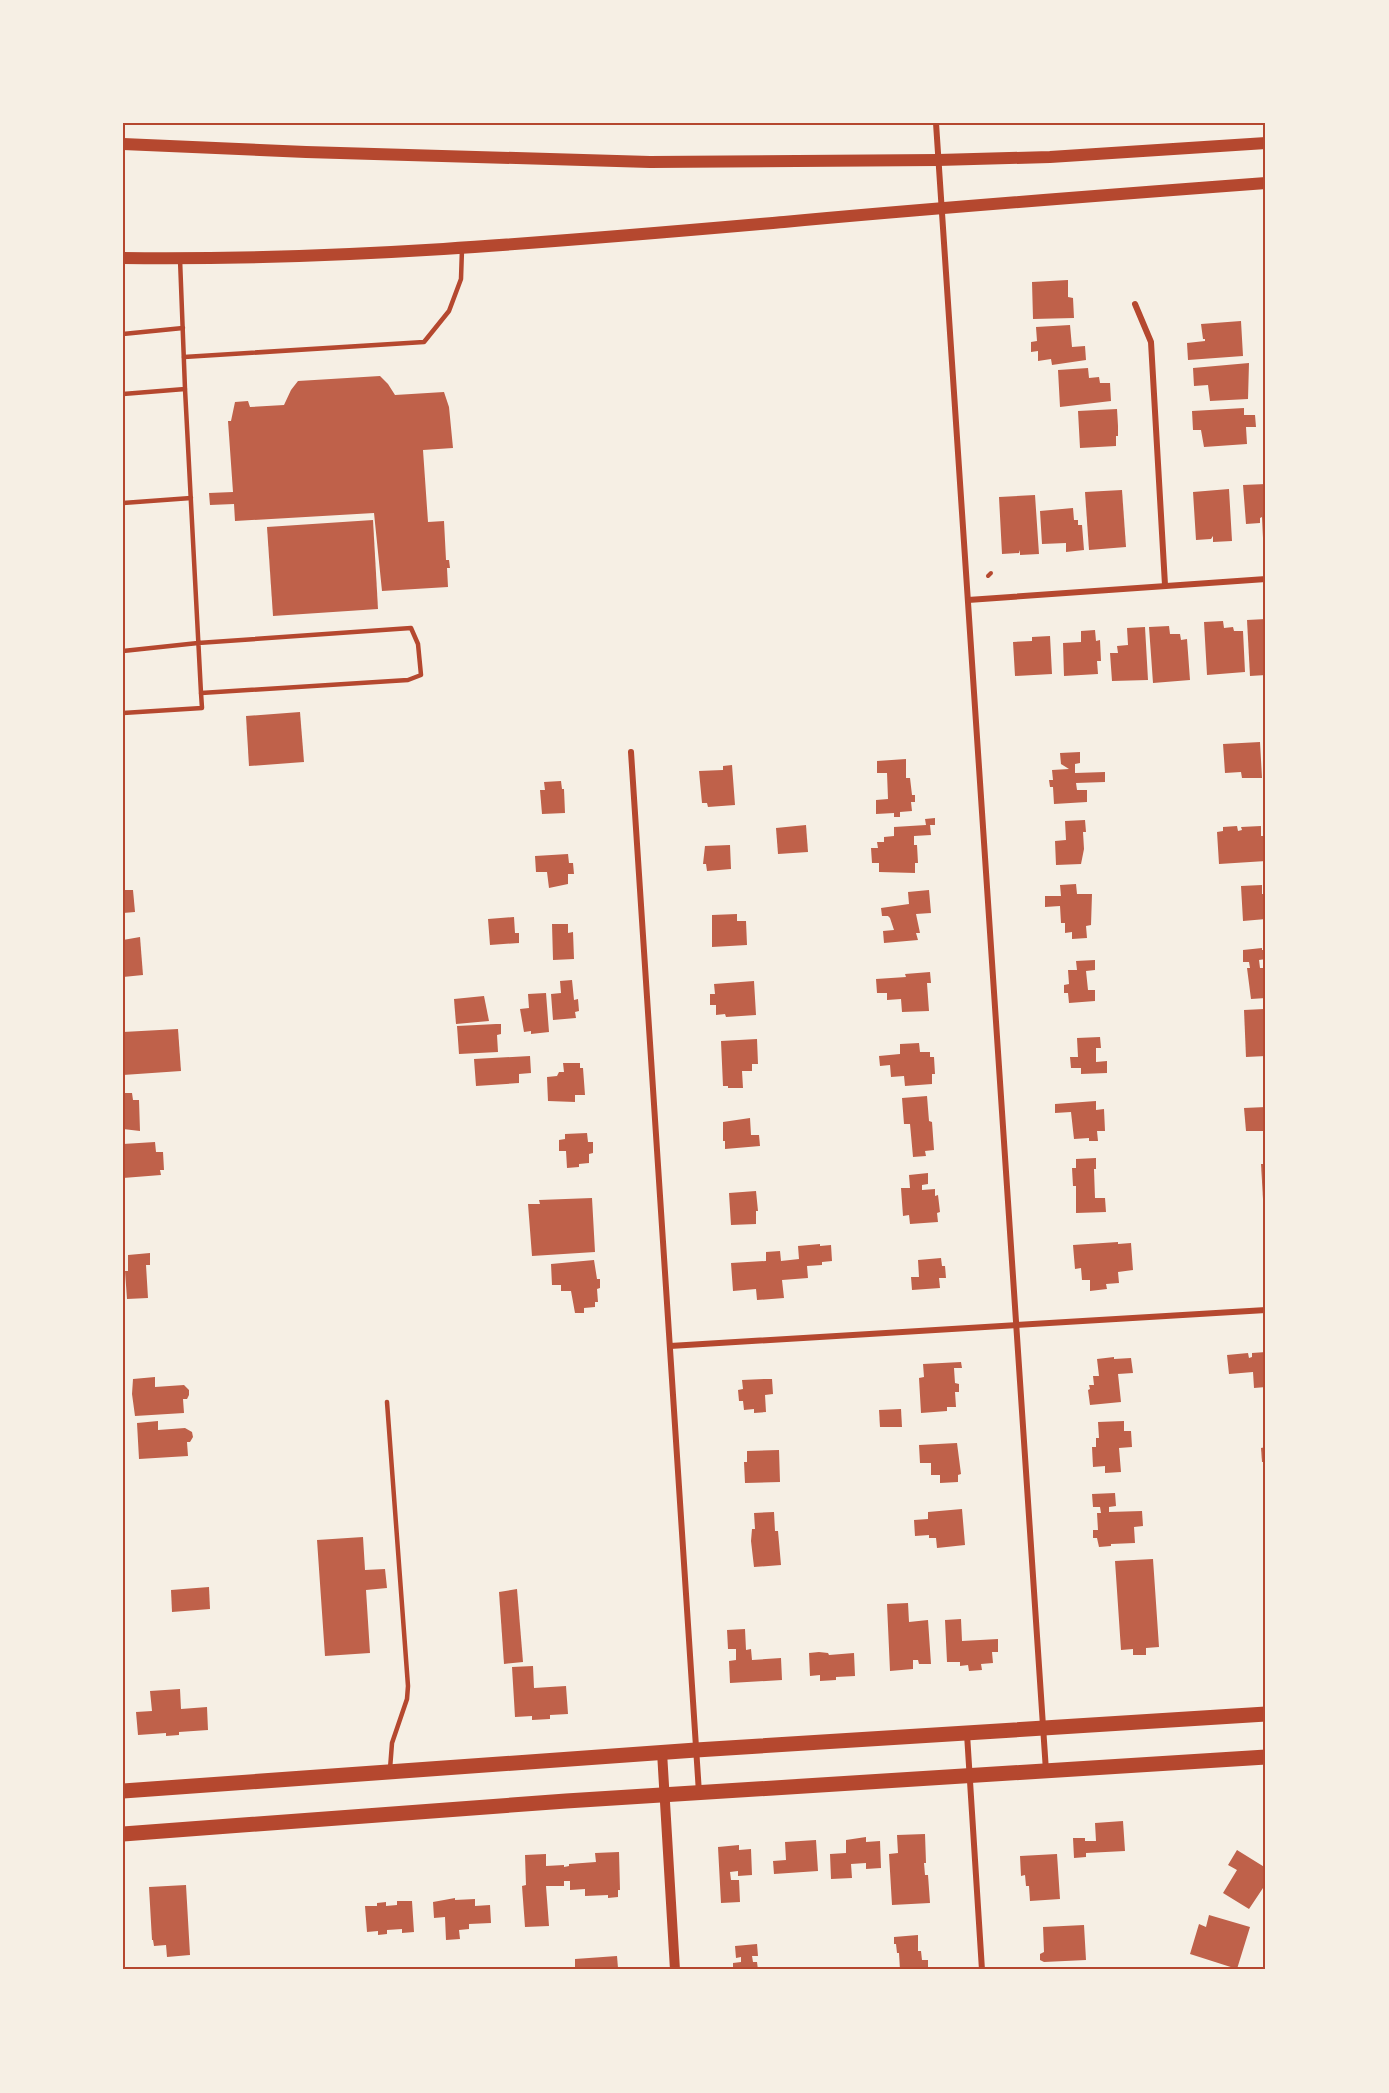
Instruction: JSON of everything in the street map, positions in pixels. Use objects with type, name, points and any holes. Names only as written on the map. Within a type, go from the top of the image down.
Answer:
[{"type":"main road","points":[[123,144],[318,153],[650,162],[1050,157],[1266,143]]},
{"type":"main road","points":[[123,258],[180,259],[306,255],[462,247],[1266,183]]},
{"type":"main road","points":[[123,1791],[662,1752],[1266,1714]]},
{"type":"main road","points":[[123,1834],[664,1795],[1266,1757]]},
{"type":"street","points":[[936,123],[1046,1771]]},
{"type":"street","points":[[1134,304],[1150,342],[1165,585]]},
{"type":"street","points":[[968,600],[1266,579]]},
{"type":"street","points":[[631,752],[699,1793]]},
{"type":"street","points":[[670,1346],[1266,1310]]},
{"type":"street","points":[[967,1732],[982,1970]]},
{"type":"street","points":[[662,1752],[675,1970]]},
{"type":"lane","points":[[184,357],[423,342],[449,312],[461,279],[462,247]]},
{"type":"lane","points":[[123,713],[202,708],[180,259]]},
{"type":"lane","points":[[123,334],[183,328]]},
{"type":"lane","points":[[123,394],[185,389]]},
{"type":"lane","points":[[123,502],[191,498]]},
{"type":"lane","points":[[123,651],[198,642],[411,628],[418,644],[421,675],[408,680],[201,693]]},
{"type":"lane","points":[[387,1402],[408,1686],[407,1699],[392,1743],[389,1772]]},
{"type":"building","points":[[1068,280],[1068,297],[1073,298],[1074,318],[1033,319],[1032,282]]},
{"type":"building","points":[[1241,321],[1243,356],[1188,360],[1187,343],[1205,341],[1201,324]]},
{"type":"building","points":[[1070,325],[1072,347],[1085,346],[1086,360],[1052,365],[1051,359],[1038,361],[1038,351],[1031,352],[1031,342],[1037,341],[1036,327]]},
{"type":"building","points":[[1249,363],[1248,399],[1210,401],[1208,385],[1194,386],[1193,368]]},
{"type":"building","points":[[1088,368],[1089,378],[1099,377],[1100,383],[1110,383],[1111,401],[1060,407],[1058,370]]},
{"type":"building","points":[[380,376],[395,395],[444,392],[449,407],[453,448],[423,450],[428,522],[444,521],[446,560],[449,560],[450,568],[447,568],[448,587],[382,591],[374,513],[235,521],[234,504],[210,505],[209,493],[233,492],[228,421],[231,421],[235,402],[248,401],[250,407],[284,405],[298,381]]},
{"type":"building","points":[[1244,408],[1244,415],[1255,415],[1256,427],[1246,427],[1247,444],[1204,447],[1201,430],[1193,430],[1192,411]]},
{"type":"building","points":[[1117,409],[1116,446],[1080,448],[1078,411]]},
{"type":"building","points":[[1266,484],[1266,538],[1263,538],[1262,517],[1260,523],[1246,524],[1243,485]]},
{"type":"building","points":[[1229,489],[1232,541],[1213,542],[1213,536],[1211,539],[1196,540],[1193,492]]},
{"type":"building","points":[[1122,490],[1126,547],[1089,550],[1085,492]]},
{"type":"building","points":[[1035,495],[1039,554],[1020,555],[1020,550],[1019,553],[1002,554],[999,497]]},
{"type":"building","points":[[1073,508],[1074,520],[1078,520],[1078,525],[1082,525],[1084,550],[1066,552],[1066,543],[1042,544],[1040,511]]},
{"type":"building","points":[[373,520],[378,609],[273,616],[267,527]]},
{"type":"building","points":[[1266,619],[1266,675],[1250,676],[1247,620]]},
{"type":"building","points":[[1223,621],[1224,628],[1233,627],[1234,631],[1243,631],[1245,672],[1207,675],[1204,622]]},
{"type":"building","points":[[1169,626],[1170,634],[1180,634],[1181,640],[1187,639],[1190,680],[1153,683],[1149,627]]},
{"type":"building","points":[[1145,627],[1148,680],[1112,681],[1110,653],[1118,653],[1117,646],[1128,645],[1127,628]]},
{"type":"building","points":[[1095,630],[1096,641],[1100,640],[1101,661],[1097,661],[1098,674],[1064,676],[1063,643],[1081,642],[1081,631]]},
{"type":"building","points":[[1050,636],[1052,674],[1015,676],[1013,642],[1032,641],[1032,637]]},
{"type":"building","points":[[300,712],[304,762],[249,766],[246,716]]},
{"type":"building","points":[[1260,742],[1262,778],[1242,778],[1241,772],[1225,773],[1223,744]]},
{"type":"building","points":[[1080,752],[1080,763],[1075,764],[1075,773],[1105,772],[1105,782],[1076,783],[1077,790],[1087,790],[1087,802],[1054,804],[1053,787],[1050,787],[1049,780],[1053,780],[1052,770],[1069,769],[1061,764],[1060,753]]},
{"type":"building","points":[[906,759],[906,778],[910,778],[912,795],[915,795],[915,802],[911,802],[912,811],[900,812],[900,817],[894,817],[894,813],[876,814],[876,800],[888,799],[887,773],[877,773],[877,761]]},
{"type":"building","points":[[732,765],[735,805],[708,807],[707,803],[702,803],[699,771],[723,770],[723,766]]},
{"type":"building","points":[[561,781],[562,789],[564,789],[565,813],[542,814],[540,790],[545,790],[544,782]]},
{"type":"building","points":[[935,818],[935,825],[930,825],[931,835],[914,836],[918,863],[915,863],[915,873],[879,872],[879,863],[872,863],[871,848],[878,848],[877,842],[884,842],[884,837],[894,836],[894,827],[926,825],[925,819]]},
{"type":"building","points":[[1085,820],[1086,832],[1083,832],[1084,849],[1081,864],[1056,865],[1055,841],[1066,840],[1065,821]]},
{"type":"building","points":[[806,825],[808,852],[778,854],[776,828]]},
{"type":"building","points":[[1237,826],[1238,831],[1242,830],[1241,827],[1261,826],[1261,836],[1266,836],[1266,861],[1219,864],[1217,832],[1223,831],[1223,827]]},
{"type":"building","points":[[730,845],[731,869],[707,871],[706,864],[703,864],[705,846]]},
{"type":"building","points":[[568,854],[569,863],[573,863],[574,874],[568,874],[568,884],[549,888],[547,872],[536,872],[535,856]]},
{"type":"building","points":[[1076,884],[1077,894],[1092,894],[1091,925],[1086,926],[1087,938],[1072,939],[1072,932],[1065,933],[1065,923],[1061,923],[1060,906],[1045,907],[1045,896],[1061,896],[1060,885]]},
{"type":"building","points":[[1262,885],[1262,894],[1266,894],[1266,919],[1243,921],[1241,886]]},
{"type":"building","points":[[123,890],[133,890],[135,912],[123,913]]},
{"type":"building","points":[[929,890],[931,913],[916,914],[920,933],[916,933],[918,940],[884,943],[883,931],[894,930],[890,918],[882,916],[881,908],[909,904],[908,892]]},
{"type":"building","points":[[737,914],[737,921],[746,921],[747,945],[712,947],[712,915]]},
{"type":"building","points":[[514,917],[515,933],[519,933],[519,943],[490,945],[488,919]]},
{"type":"building","points":[[552,924],[568,924],[568,933],[573,932],[574,959],[553,960]]},
{"type":"building","points":[[140,937],[143,975],[123,977],[123,940]]},
{"type":"building","points":[[1262,948],[1266,950],[1266,959],[1259,960],[1260,968],[1266,968],[1266,998],[1251,999],[1247,968],[1250,968],[1249,962],[1243,962],[1243,950]]},
{"type":"building","points":[[1095,960],[1095,970],[1086,971],[1088,990],[1095,990],[1095,1001],[1069,1003],[1068,993],[1064,993],[1064,985],[1069,984],[1068,970],[1077,970],[1076,961]]},
{"type":"building","points":[[930,972],[931,983],[927,983],[929,1011],[902,1012],[901,999],[887,1000],[887,993],[877,993],[876,979],[906,977],[905,974]]},
{"type":"building","points":[[572,980],[574,1000],[578,999],[579,1011],[575,1012],[576,1018],[553,1020],[551,994],[561,993],[560,981]]},
{"type":"building","points":[[754,981],[756,1015],[726,1017],[725,1014],[716,1015],[716,1005],[710,1005],[710,994],[715,994],[714,984]]},
{"type":"building","points":[[546,993],[549,1032],[531,1034],[531,1031],[524,1032],[520,1009],[529,1008],[528,994]]},
{"type":"building","points":[[484,996],[489,1021],[456,1024],[454,999]]},
{"type":"building","points":[[1264,1009],[1266,1056],[1246,1057],[1244,1010]]},
{"type":"building","points":[[501,1024],[501,1034],[497,1035],[498,1052],[459,1054],[457,1026]]},
{"type":"building","points":[[178,1029],[181,1071],[123,1075],[123,1032]]},
{"type":"building","points":[[1100,1037],[1101,1048],[1096,1048],[1096,1062],[1107,1061],[1107,1073],[1081,1074],[1081,1068],[1071,1068],[1070,1057],[1078,1057],[1077,1038]]},
{"type":"building","points":[[757,1039],[758,1064],[752,1064],[752,1071],[742,1071],[743,1088],[723,1086],[721,1041]]},
{"type":"building","points":[[919,1043],[920,1052],[930,1052],[930,1057],[934,1057],[935,1074],[932,1074],[932,1084],[905,1086],[904,1076],[891,1077],[890,1065],[880,1066],[879,1056],[900,1054],[900,1044]]},
{"type":"building","points":[[530,1056],[531,1073],[519,1074],[519,1083],[476,1086],[474,1059]]},
{"type":"building","points":[[563,1063],[580,1063],[580,1068],[583,1068],[585,1095],[575,1095],[575,1102],[548,1101],[547,1077],[557,1076],[559,1072],[564,1072]]},
{"type":"building","points":[[123,1093],[132,1093],[133,1100],[139,1100],[140,1131],[123,1129]]},
{"type":"building","points":[[927,1096],[934,1150],[925,1151],[926,1156],[913,1157],[910,1124],[904,1124],[902,1098]]},
{"type":"building","points":[[1096,1101],[1096,1110],[1104,1109],[1105,1131],[1097,1131],[1098,1141],[1089,1141],[1089,1138],[1074,1139],[1071,1112],[1055,1113],[1055,1104]]},
{"type":"building","points":[[1266,1107],[1266,1131],[1246,1131],[1244,1108]]},
{"type":"building","points":[[750,1118],[751,1135],[759,1135],[760,1146],[725,1149],[723,1122]]},
{"type":"building","points":[[587,1133],[588,1142],[593,1142],[593,1153],[589,1154],[589,1163],[567,1168],[566,1151],[559,1151],[559,1140],[565,1139],[565,1134]]},
{"type":"building","points":[[155,1142],[156,1152],[163,1152],[164,1170],[160,1170],[161,1175],[123,1178],[123,1144]]},
{"type":"building","points":[[1096,1158],[1095,1198],[1105,1198],[1106,1212],[1076,1213],[1076,1186],[1073,1186],[1072,1168],[1076,1168],[1076,1159]]},
{"type":"building","points":[[1261,1164],[1266,1164],[1266,1199],[1263,1199]]},
{"type":"building","points":[[928,1173],[928,1184],[922,1185],[922,1190],[935,1189],[935,1196],[938,1195],[940,1212],[937,1213],[938,1222],[910,1224],[909,1215],[903,1216],[901,1188],[910,1188],[909,1175]]},
{"type":"building","points":[[756,1191],[758,1211],[756,1211],[756,1224],[731,1225],[729,1193]]},
{"type":"building","points":[[592,1198],[595,1252],[532,1256],[528,1204],[540,1204],[539,1200]]},
{"type":"building","points":[[1118,1242],[1118,1244],[1131,1243],[1133,1270],[1118,1272],[1119,1283],[1106,1284],[1107,1289],[1090,1291],[1090,1280],[1082,1280],[1081,1268],[1075,1269],[1073,1245]]},
{"type":"building","points":[[820,1244],[820,1246],[831,1245],[832,1261],[822,1262],[822,1265],[807,1266],[808,1278],[782,1280],[784,1298],[757,1300],[756,1289],[733,1291],[731,1263],[766,1261],[766,1252],[780,1251],[781,1261],[799,1259],[798,1246]]},
{"type":"building","points":[[150,1253],[150,1265],[146,1265],[148,1298],[127,1299],[125,1271],[128,1271],[128,1255]]},
{"type":"building","points":[[941,1258],[942,1266],[945,1266],[946,1278],[939,1278],[940,1288],[912,1290],[911,1277],[919,1277],[918,1260]]},
{"type":"building","points":[[594,1260],[597,1279],[600,1279],[600,1288],[597,1289],[598,1302],[595,1302],[595,1307],[584,1308],[584,1313],[575,1313],[571,1291],[561,1291],[561,1285],[552,1285],[551,1264]]},
{"type":"building","points":[[1266,1352],[1266,1387],[1254,1388],[1253,1372],[1229,1374],[1227,1355],[1248,1353],[1249,1358],[1252,1357],[1252,1353]]},
{"type":"building","points":[[1114,1357],[1114,1359],[1131,1358],[1133,1373],[1118,1374],[1121,1402],[1090,1405],[1089,1385],[1094,1385],[1093,1376],[1099,1376],[1097,1359]]},
{"type":"building","points":[[961,1362],[962,1368],[954,1368],[955,1383],[959,1384],[959,1392],[955,1392],[956,1407],[947,1407],[947,1411],[921,1413],[919,1378],[924,1377],[923,1364]]},
{"type":"building","points":[[155,1377],[155,1387],[184,1385],[189,1390],[187,1399],[183,1399],[184,1413],[135,1416],[132,1394],[133,1379]]},
{"type":"building","points":[[772,1379],[773,1394],[765,1395],[766,1412],[754,1413],[754,1409],[744,1410],[743,1401],[739,1401],[738,1390],[743,1389],[742,1380]]},
{"type":"building","points":[[901,1409],[902,1427],[880,1427],[879,1410]]},
{"type":"building","points":[[158,1421],[158,1430],[185,1428],[192,1432],[193,1437],[190,1442],[187,1442],[188,1456],[139,1459],[137,1423]]},
{"type":"building","points":[[1124,1421],[1124,1431],[1131,1431],[1132,1447],[1119,1448],[1121,1472],[1105,1473],[1105,1466],[1093,1467],[1092,1447],[1096,1447],[1096,1438],[1099,1438],[1098,1422]]},
{"type":"building","points":[[957,1443],[961,1474],[958,1475],[958,1482],[940,1483],[940,1475],[931,1475],[931,1463],[920,1463],[919,1445]]},
{"type":"building","points":[[1266,1447],[1266,1462],[1262,1462],[1261,1448]]},
{"type":"building","points":[[779,1450],[780,1482],[745,1483],[744,1462],[747,1462],[747,1451]]},
{"type":"building","points":[[1115,1493],[1116,1506],[1109,1507],[1109,1512],[1142,1511],[1143,1526],[1134,1527],[1135,1543],[1099,1547],[1097,1538],[1093,1538],[1093,1530],[1098,1530],[1097,1513],[1101,1513],[1100,1507],[1093,1507],[1092,1494]]},
{"type":"building","points":[[962,1509],[965,1545],[937,1548],[936,1538],[929,1538],[929,1535],[915,1536],[914,1520],[928,1519],[928,1512]]},
{"type":"building","points":[[774,1512],[781,1565],[754,1567],[751,1541],[752,1529],[755,1529],[754,1513]]},
{"type":"building","points":[[363,1537],[365,1570],[385,1569],[387,1588],[366,1590],[370,1653],[325,1656],[317,1540]]},
{"type":"building","points":[[1153,1559],[1159,1647],[1146,1648],[1146,1655],[1133,1655],[1133,1649],[1121,1650],[1115,1561]]},
{"type":"building","points":[[209,1587],[210,1609],[172,1612],[171,1590]]},
{"type":"building","points":[[517,1589],[523,1662],[504,1664],[499,1592]]},
{"type":"building","points":[[908,1603],[909,1622],[928,1620],[931,1664],[919,1664],[918,1660],[913,1660],[913,1669],[890,1671],[887,1604]]},
{"type":"building","points":[[961,1619],[962,1641],[998,1639],[998,1652],[992,1652],[993,1663],[981,1664],[982,1670],[969,1671],[968,1665],[960,1666],[960,1662],[947,1662],[945,1620]]},
{"type":"building","points":[[745,1629],[746,1650],[751,1649],[752,1660],[781,1658],[782,1680],[730,1683],[729,1661],[736,1660],[736,1649],[728,1649],[727,1630]]},
{"type":"building","points":[[819,1652],[829,1655],[854,1653],[855,1676],[820,1681],[820,1675],[810,1676],[809,1653]]},
{"type":"building","points":[[533,1666],[534,1688],[566,1686],[568,1714],[550,1715],[550,1719],[532,1720],[532,1716],[515,1717],[512,1667]]},
{"type":"building","points":[[180,1689],[181,1709],[207,1707],[208,1730],[179,1732],[179,1735],[166,1736],[166,1733],[138,1735],[136,1712],[152,1711],[150,1691]]},
{"type":"building","points":[[1123,1821],[1125,1851],[1086,1853],[1086,1857],[1074,1858],[1073,1838],[1096,1841],[1095,1823]]},
{"type":"building","points":[[925,1834],[926,1863],[924,1863],[925,1875],[928,1875],[930,1903],[892,1905],[889,1854],[898,1853],[897,1835]]},
{"type":"building","points":[[866,1837],[866,1842],[880,1841],[881,1868],[866,1869],[866,1863],[851,1864],[852,1878],[831,1879],[830,1854],[846,1853],[846,1840]]},
{"type":"building","points":[[816,1840],[818,1871],[774,1874],[773,1861],[786,1860],[785,1842]]},
{"type":"building","points":[[739,1845],[739,1850],[751,1849],[752,1875],[738,1876],[738,1871],[730,1872],[731,1880],[739,1880],[740,1902],[721,1903],[718,1847]]},
{"type":"building","points":[[1237,1850],[1266,1868],[1266,1890],[1263,1888],[1249,1909],[1223,1893],[1237,1870],[1228,1865]]},
{"type":"building","points":[[619,1852],[620,1890],[618,1890],[618,1897],[585,1896],[585,1889],[570,1890],[570,1881],[564,1881],[564,1886],[546,1886],[549,1926],[525,1927],[522,1886],[526,1885],[525,1855],[546,1854],[546,1866],[564,1865],[564,1867],[569,1864],[596,1862],[595,1853]]},
{"type":"building","points":[[1057,1854],[1060,1899],[1030,1901],[1029,1886],[1026,1886],[1025,1875],[1021,1876],[1020,1856]]},
{"type":"building","points":[[186,1885],[190,1955],[167,1957],[166,1945],[154,1946],[152,1940],[149,1887]]},
{"type":"building","points":[[455,1898],[455,1900],[475,1899],[475,1906],[490,1905],[491,1923],[469,1924],[469,1929],[459,1930],[460,1939],[446,1940],[445,1917],[434,1918],[433,1902]]},
{"type":"building","points":[[397,1901],[412,1901],[414,1932],[402,1933],[402,1929],[387,1930],[387,1934],[378,1935],[378,1931],[367,1932],[365,1906],[377,1906],[377,1903],[386,1902],[386,1906],[397,1905]]},
{"type":"building","points":[[1209,1915],[1250,1927],[1237,1969],[1190,1954],[1199,1924],[1206,1927]]},
{"type":"building","points":[[1084,1925],[1086,1960],[1044,1962],[1040,1960],[1040,1954],[1044,1952],[1043,1927]]},
{"type":"building","points":[[918,1935],[918,1951],[921,1951],[922,1960],[928,1960],[928,1970],[900,1970],[899,1953],[894,1944],[894,1937]]},
{"type":"building","points":[[757,1944],[758,1956],[752,1956],[753,1962],[757,1962],[758,1970],[733,1970],[733,1963],[741,1962],[741,1957],[736,1958],[735,1946]]},
{"type":"building","points":[[617,1956],[618,1968],[575,1970],[575,1959]]}]
